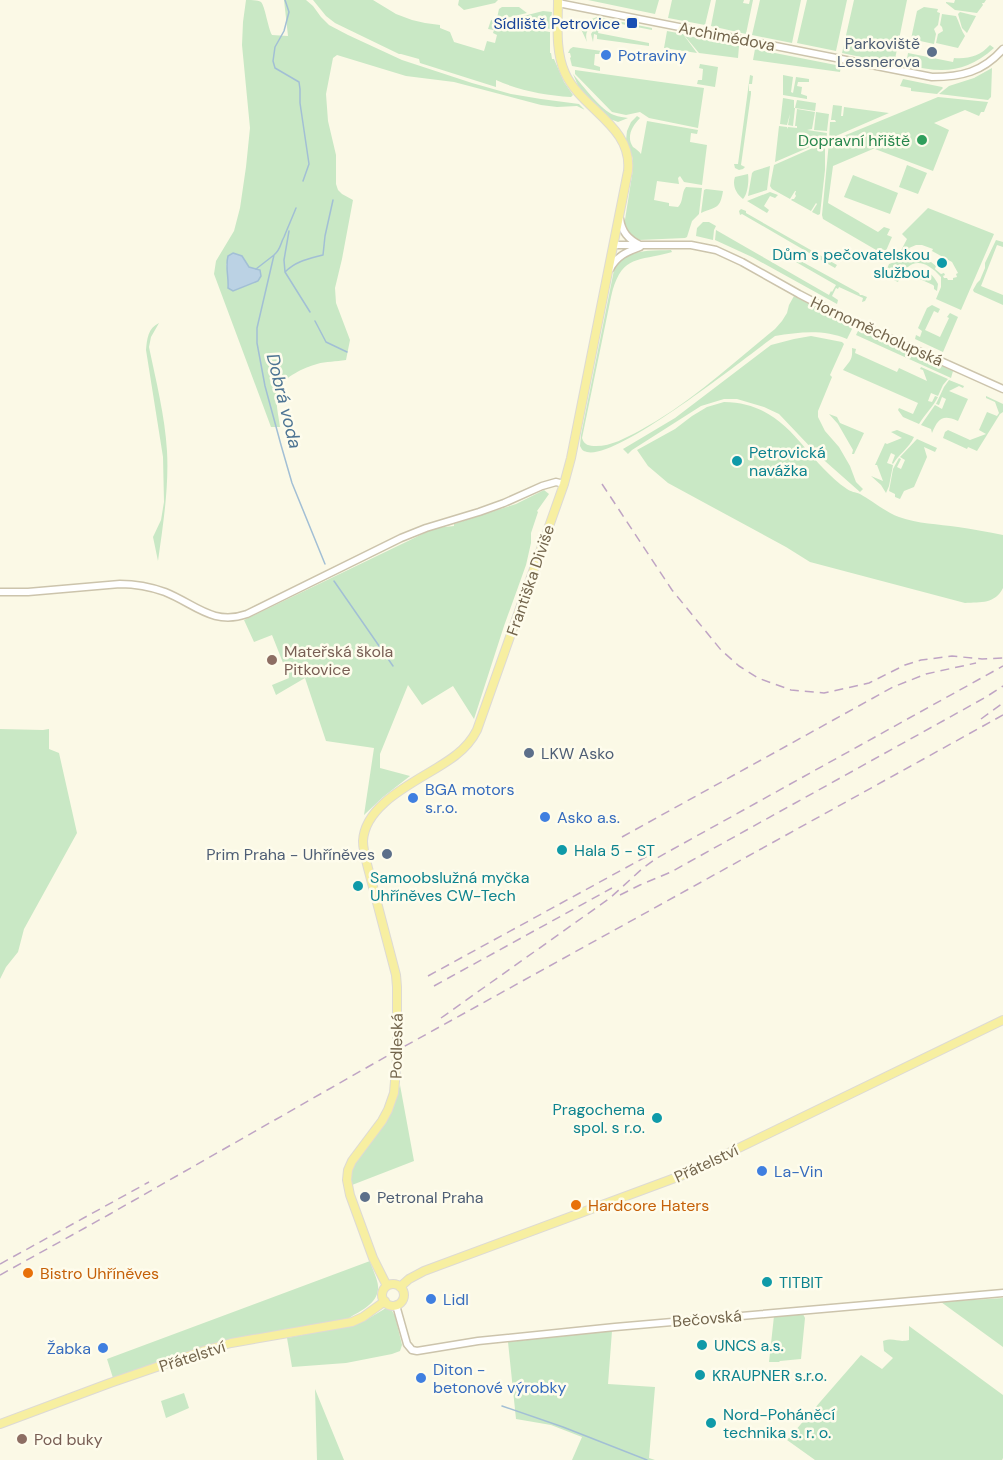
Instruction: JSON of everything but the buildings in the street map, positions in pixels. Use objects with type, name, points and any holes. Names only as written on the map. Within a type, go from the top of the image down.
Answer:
[{"type":"main road","name":"Františka Diviše","points":[[368,825],[388,800],[410,783],[456,755],[467,746],[474,735],[564,484],[571,458],[614,245],[628,171],[628,157],[621,138],[612,126],[576,89],[565,74],[559,49],[558,1]]},
{"type":"main road","name":"Podleská","points":[[368,825],[363,842],[364,851],[396,975],[397,1070],[394,1094],[388,1110],[352,1161],[347,1180],[350,1195],[373,1258],[387,1286]]},
{"type":"main road","name":"Přátelství","points":[[400,1287],[424,1271],[683,1175],[1003,1020]]},
{"type":"main road","points":[[396,1284],[400,1287],[404,1297],[401,1302],[391,1305],[385,1301],[383,1293],[387,1286],[396,1284]]},
{"type":"main road","name":"Přátelství","points":[[0,1424],[206,1350],[231,1343],[352,1322],[385,1301]]},
{"type":"street","name":"Archimédova","points":[[558,1],[932,77],[963,74],[984,66],[1003,49]]},
{"type":"street","points":[[619,217],[624,233],[632,241],[643,246]]},
{"type":"street","name":"Hornoměcholupská","points":[[614,245],[691,245],[726,254],[836,314],[1003,389]]},
{"type":"street","points":[[605,284],[618,257],[643,246]]},
{"type":"street","points":[[0,592],[133,585],[165,592],[201,612],[235,618],[401,538],[504,503],[542,486],[556,482],[564,484]]},
{"type":"street","name":"Bečovská","points":[[396,1305],[406,1341],[412,1350],[422,1351],[477,1341],[652,1323],[1003,1293]]},
{"type":"green space","points":[[246,0],[259,1],[264,8],[272,35],[288,36],[284,0],[306,0],[329,25],[402,60],[511,94],[579,104],[585,110],[577,106],[541,105],[454,82],[406,76],[337,55],[333,58],[326,94],[328,121],[336,155],[336,184],[342,194],[353,200],[335,288],[336,303],[350,340],[346,360],[307,367],[295,373],[281,385],[276,397],[280,427],[271,427],[214,274],[216,261],[234,231],[246,167],[250,128],[242,45]],"holes":[[[242,256],[249,267],[260,270],[258,281],[233,291],[228,288],[226,264]]]},
{"type":"green space","points":[[313,0],[373,0],[396,14],[412,20],[440,25],[440,28],[450,32],[454,42],[484,51],[487,41],[495,43],[497,35],[493,33],[494,30],[488,29],[491,20],[550,32],[552,59],[573,95],[571,97],[533,92],[496,80],[496,87],[420,63],[419,59],[399,54],[335,23]]},
{"type":"green space","points":[[459,0],[498,0],[495,3],[464,10],[458,5]]},
{"type":"green space","points":[[588,0],[659,0],[655,14]]},
{"type":"green space","points":[[672,0],[711,0],[705,25],[668,18]]},
{"type":"green space","points":[[716,0],[744,0],[743,3],[749,4],[750,0],[753,0],[746,34],[711,26]]},
{"type":"green space","points":[[760,0],[801,0],[792,43],[752,35]]},
{"type":"green space","points":[[807,0],[847,0],[836,51],[797,43]]},
{"type":"green space","points":[[854,0],[907,0],[894,64],[842,53]]},
{"type":"green space","points":[[955,0],[986,0],[977,13],[955,10],[946,3],[954,3]]},
{"type":"green space","points":[[519,7],[527,13],[497,18],[499,9]]},
{"type":"green space","points":[[924,7],[938,9],[937,12],[940,13],[938,25],[934,29],[936,34],[934,44],[911,39],[917,11]]},
{"type":"green space","points":[[543,11],[552,12],[550,29],[507,21],[508,20]]},
{"type":"green space","points":[[960,12],[976,16],[967,33],[962,28],[958,14]]},
{"type":"green space","points":[[942,14],[956,16],[965,36],[958,48],[936,43],[938,34],[943,31],[940,25]]},
{"type":"green space","points":[[597,17],[652,28],[652,30],[601,20],[600,24],[588,30],[587,42],[581,29],[589,20]]},
{"type":"green space","points":[[599,29],[598,33],[649,43],[649,46],[597,39],[597,35],[594,34],[593,42],[591,34]]},
{"type":"green space","points":[[667,31],[683,34],[697,53],[664,48]]},
{"type":"green space","points":[[684,35],[739,46],[738,58],[699,53]]},
{"type":"green space","points":[[990,45],[994,48],[983,57],[963,67],[942,70],[906,65],[908,53],[953,62],[954,58],[965,58],[978,54]]},
{"type":"green space","points":[[573,47],[602,51],[601,54],[595,54],[594,65],[600,67],[600,71],[572,66],[570,53],[568,53]]},
{"type":"green space","points":[[755,49],[841,66],[840,72],[753,60]]},
{"type":"green space","points":[[700,64],[718,67],[715,87],[697,84],[698,80],[702,80],[703,69],[699,68]]},
{"type":"green space","points":[[992,68],[991,97],[988,100],[939,94],[949,86],[974,78]]},
{"type":"green space","points":[[575,70],[704,88],[698,128],[649,118],[640,112],[626,115],[612,112],[575,74]]},
{"type":"green space","points":[[573,74],[609,113],[628,118],[618,122],[610,119],[579,88]]},
{"type":"green space","points":[[750,75],[753,76],[752,84],[749,84],[751,94],[741,165],[745,167],[739,170],[734,164],[738,164]]},
{"type":"green space","points":[[783,75],[793,77],[791,92],[793,93],[796,77],[809,79],[809,82],[798,82],[797,86],[802,87],[801,94],[807,96],[807,99],[783,95]]},
{"type":"green space","points":[[903,79],[943,88],[937,94],[911,91],[911,88],[900,86]]},
{"type":"green space","points":[[938,97],[988,102],[984,112],[981,112],[979,116],[965,110],[934,123],[949,130],[933,171],[875,149],[894,140],[833,166],[828,203],[878,232],[884,227],[890,229],[887,235],[892,237],[885,253],[883,254],[823,219],[829,142]]},
{"type":"green space","points":[[783,98],[794,100],[793,126],[788,125],[790,114],[787,125],[780,124]]},
{"type":"green space","points":[[797,100],[816,103],[815,111],[795,108]]},
{"type":"green space","points":[[833,105],[842,106],[841,116],[843,116],[844,107],[889,113],[829,139],[830,122],[836,122],[831,120]]},
{"type":"green space","points":[[797,109],[815,112],[812,129],[807,130],[827,133],[826,140],[775,162],[779,126],[787,127],[787,129],[788,127],[797,128],[795,126]]},
{"type":"green space","points":[[816,112],[829,114],[827,131],[814,130]]},
{"type":"green space","points":[[637,116],[640,118],[632,128],[630,139],[633,147],[641,154],[647,121],[698,130],[697,134],[691,133],[690,142],[707,145],[702,185],[684,182],[680,176],[679,184],[657,181],[654,200],[669,203],[669,206],[678,207],[686,187],[702,188],[699,214],[692,221],[685,238],[639,240],[629,235],[624,226],[633,169],[633,159],[626,140],[627,131]]},
{"type":"green space","points":[[824,143],[825,170],[820,214],[818,215],[812,212],[816,203],[811,211],[791,200],[796,196],[796,191],[790,199],[770,186],[774,165]]},
{"type":"green space","points":[[907,165],[927,173],[918,194],[899,187]]},
{"type":"green space","points":[[770,166],[767,190],[748,196],[752,173]]},
{"type":"green space","points":[[748,174],[747,190],[743,199],[735,189],[734,180],[735,177]]},
{"type":"green space","points":[[853,175],[898,193],[890,214],[844,197]]},
{"type":"green space","points":[[704,190],[723,191],[721,201],[717,206],[701,213]]},
{"type":"green space","points":[[770,192],[778,195],[775,198],[770,196],[764,206],[769,210],[767,213],[747,201]]},
{"type":"green space","points":[[928,208],[994,234],[961,310],[936,299],[941,287],[941,277],[923,264],[912,264],[898,282],[884,276],[889,264],[895,262],[907,239],[902,234]],"holes":[[[922,245],[933,249],[932,251],[952,262],[958,273],[957,277],[948,280],[944,278],[944,273],[941,274],[935,269],[936,266],[931,262],[919,260],[918,257],[915,261],[913,258],[910,259],[907,252],[910,251],[909,248]]]},
{"type":"green space","points":[[741,209],[837,265],[835,268],[742,214],[740,215]]},
{"type":"green space","points":[[703,222],[716,226],[713,240],[696,236],[697,228]]},
{"type":"green space","points":[[716,230],[829,295],[836,285],[775,250],[777,248],[867,297],[862,302],[863,298],[839,287],[832,296],[838,300],[837,304],[752,257],[715,240]]},
{"type":"green space","points":[[996,240],[1003,242],[1003,247],[997,245],[981,286],[1003,295],[1003,305],[973,290],[980,280]]},
{"type":"green space","points":[[671,250],[672,252],[632,262],[620,273],[615,283],[582,438],[587,445],[602,446],[623,439],[675,409],[775,329],[787,313],[794,296],[851,326],[852,329],[847,339],[820,333],[775,336],[682,405],[652,424],[625,440],[603,450],[584,451],[580,446],[581,435],[614,270],[619,263],[632,254]]},
{"type":"green space","points":[[915,269],[926,271],[931,275],[938,284],[937,291],[933,285],[911,275],[910,278],[906,277],[910,271]]},
{"type":"green space","points":[[932,305],[940,309],[938,313],[934,311],[925,330],[940,337],[950,313],[958,317],[943,352],[915,339],[916,335],[920,337],[922,331],[918,328],[927,308]]},
{"type":"green space","points":[[159,323],[151,337],[149,347],[167,451],[164,520],[158,561],[153,537],[161,520],[164,502],[163,457],[146,350],[150,331]]},
{"type":"green space","points":[[862,330],[953,371],[951,378],[856,335]]},
{"type":"green space","points":[[811,336],[844,344],[830,375],[832,377],[818,411],[818,417],[825,431],[839,447],[856,482],[863,489],[860,492],[817,454],[779,414],[737,399],[724,399],[701,406],[628,454],[623,449],[675,418],[771,345]]},
{"type":"green space","points":[[852,348],[856,349],[855,353],[897,372],[899,368],[927,381],[921,367],[948,379],[938,396],[931,393],[928,401],[932,402],[935,396],[938,397],[919,424],[903,417],[898,410],[899,408],[913,414],[918,403],[843,370],[851,358]]},
{"type":"green space","points":[[949,380],[964,386],[949,391],[968,399],[958,421],[948,418],[941,419],[932,433],[931,429],[921,425],[935,405],[942,409],[946,399],[942,397],[939,405],[936,404]]},
{"type":"green space","points":[[986,396],[1003,404],[1003,412],[977,451],[943,438],[948,430],[970,440],[986,434],[979,430],[987,412],[997,416],[999,413],[995,402]]},
{"type":"green space","points":[[724,402],[746,405],[780,422],[831,476],[849,490],[860,494],[894,515],[921,522],[1003,535],[1003,588],[1000,593],[992,600],[965,603],[810,562],[668,483],[648,466],[637,450],[675,429],[707,407]]},
{"type":"green space","points":[[829,414],[837,417],[840,423],[864,433],[854,454],[838,424]]},
{"type":"green space","points":[[897,430],[914,437],[893,464],[895,455],[891,453],[887,463],[893,465],[886,493],[871,476],[883,481],[875,465],[885,443],[902,438],[891,432]]},
{"type":"green space","points":[[917,439],[937,448],[935,452],[924,447],[927,457],[914,487],[904,491],[900,499],[889,491],[893,469],[899,458],[901,459],[897,467],[901,469],[905,460],[900,457]]},
{"type":"green space","points":[[544,490],[549,494],[537,511],[526,565],[474,719],[453,686],[422,705],[408,685],[380,754],[380,768],[410,776],[364,815],[374,748],[326,741],[305,678],[276,695],[272,685],[289,678],[272,635],[254,642],[244,620],[435,528],[454,526],[454,524],[516,504]]},
{"type":"green space","points":[[0,729],[49,729],[49,749],[59,753],[77,833],[24,929],[18,952],[0,979]]},
{"type":"green space","points":[[400,1085],[414,1161],[352,1185],[351,1173],[355,1163],[386,1121]]},
{"type":"green space","points":[[370,1261],[377,1282],[377,1294],[367,1307],[349,1318],[227,1342],[113,1378],[107,1359]]},
{"type":"green space","points":[[1003,1298],[1003,1347],[941,1302]]},
{"type":"green space","points":[[386,1308],[391,1309],[395,1316],[402,1345],[400,1351],[346,1363],[292,1367],[287,1338],[350,1326]]},
{"type":"green space","points":[[801,1313],[805,1318],[801,1359],[769,1362],[774,1316]]},
{"type":"green space","points":[[909,1326],[1003,1395],[1002,1460],[815,1460],[787,1440],[861,1355],[882,1369],[893,1358],[884,1351],[883,1341],[909,1340]]},
{"type":"green space","points":[[612,1331],[608,1384],[655,1387],[649,1458],[655,1460],[572,1460],[582,1437],[551,1425],[516,1419],[508,1342]]},
{"type":"green space","points":[[315,1389],[344,1460],[317,1460]]},
{"type":"green space","points":[[184,1393],[189,1408],[166,1418],[161,1401]]},
{"type":"water","points":[[233,253],[242,256],[249,267],[260,270],[261,276],[258,281],[233,291],[228,288],[227,264],[228,256]]},
{"type":"waterway","name":"Dobrá voda","points":[[285,0],[289,12],[284,31],[275,47],[273,61],[275,68],[299,82],[309,164],[303,181]]},
{"type":"waterway","points":[[285,272],[298,263],[323,255],[333,200]]},
{"type":"waterway","name":"Dobrá voda","points":[[296,208],[279,249],[274,255],[257,328],[257,343],[265,386],[292,483],[325,564]]},
{"type":"waterway","points":[[289,231],[284,260],[285,272],[310,312]]},
{"type":"waterway","points":[[256,269],[274,255]]},
{"type":"waterway","points":[[315,321],[326,342],[347,352]]},
{"type":"waterway","name":"Dobrá voda","points":[[334,581],[393,666]]},
{"type":"waterway","points":[[502,1406],[647,1460]]},
{"type":"railway","points":[[602,484],[672,590],[721,650],[739,666],[758,678],[791,690],[824,693],[869,683],[905,665],[921,660],[952,656],[982,659],[1003,658]]},
{"type":"railway","points":[[622,837],[893,687],[926,674],[976,663]]},
{"type":"railway","points":[[441,1018],[610,898],[657,858],[1003,666]]},
{"type":"railway","points":[[620,895],[671,872],[1003,686]]},
{"type":"railway","points":[[981,719],[1003,703]]},
{"type":"railway","points":[[0,1275],[387,1056],[1003,715]]},
{"type":"railway","points":[[428,976],[651,854]]},
{"type":"railway","points":[[434,986],[612,888]]},
{"type":"railway","points":[[0,1264],[149,1182]]},
{"type":"place","name":"Sídliště Petrovice","points":[[632,23]]},
{"type":"place","name":"Parkoviště Lessnerova","points":[[932,52]]},
{"type":"place","name":"Potraviny","points":[[606,55]]},
{"type":"place","name":"Dopravní hřiště","points":[[922,140]]},
{"type":"place","name":"Dům s pečovatelskou službou","points":[[942,263]]},
{"type":"place","name":"Petrovická navážka","points":[[737,461]]},
{"type":"place","name":"Mateřská škola Pitkovice","points":[[272,660]]},
{"type":"place","name":"LKW Asko","points":[[529,753]]},
{"type":"place","name":"BGA motors s.r.o.","points":[[413,798]]},
{"type":"place","name":"Asko a.s.","points":[[545,817]]},
{"type":"place","name":"Hala 5 - ST","points":[[562,850]]},
{"type":"place","name":"Prim Praha - Uhříněves","points":[[387,854]]},
{"type":"place","name":"Samoobslužná myčka Uhříněves CW-Tech","points":[[358,886]]},
{"type":"place","name":"Pragochema spol. s r.o.","points":[[657,1118]]},
{"type":"place","name":"La-Vin","points":[[762,1171]]},
{"type":"place","name":"Petronal Praha","points":[[365,1197]]},
{"type":"place","name":"Hardcore Haters","points":[[576,1205]]},
{"type":"place","name":"Bistro Uhříněves","points":[[28,1273]]},
{"type":"place","name":"TITBIT","points":[[767,1282]]},
{"type":"place","name":"Lidl","points":[[431,1299]]},
{"type":"place","name":"UNCS a.s.","points":[[702,1345]]},
{"type":"place","name":"Žabka","points":[[103,1348]]},
{"type":"place","name":"KRAUPNER s.r.o.","points":[[700,1375]]},
{"type":"place","name":"Diton - betonové výrobky","points":[[421,1378]]},
{"type":"place","name":"Nord-Poháněcí technika s. r. o.","points":[[711,1423]]},
{"type":"place","name":"Pod buky","points":[[22,1439]]}]
